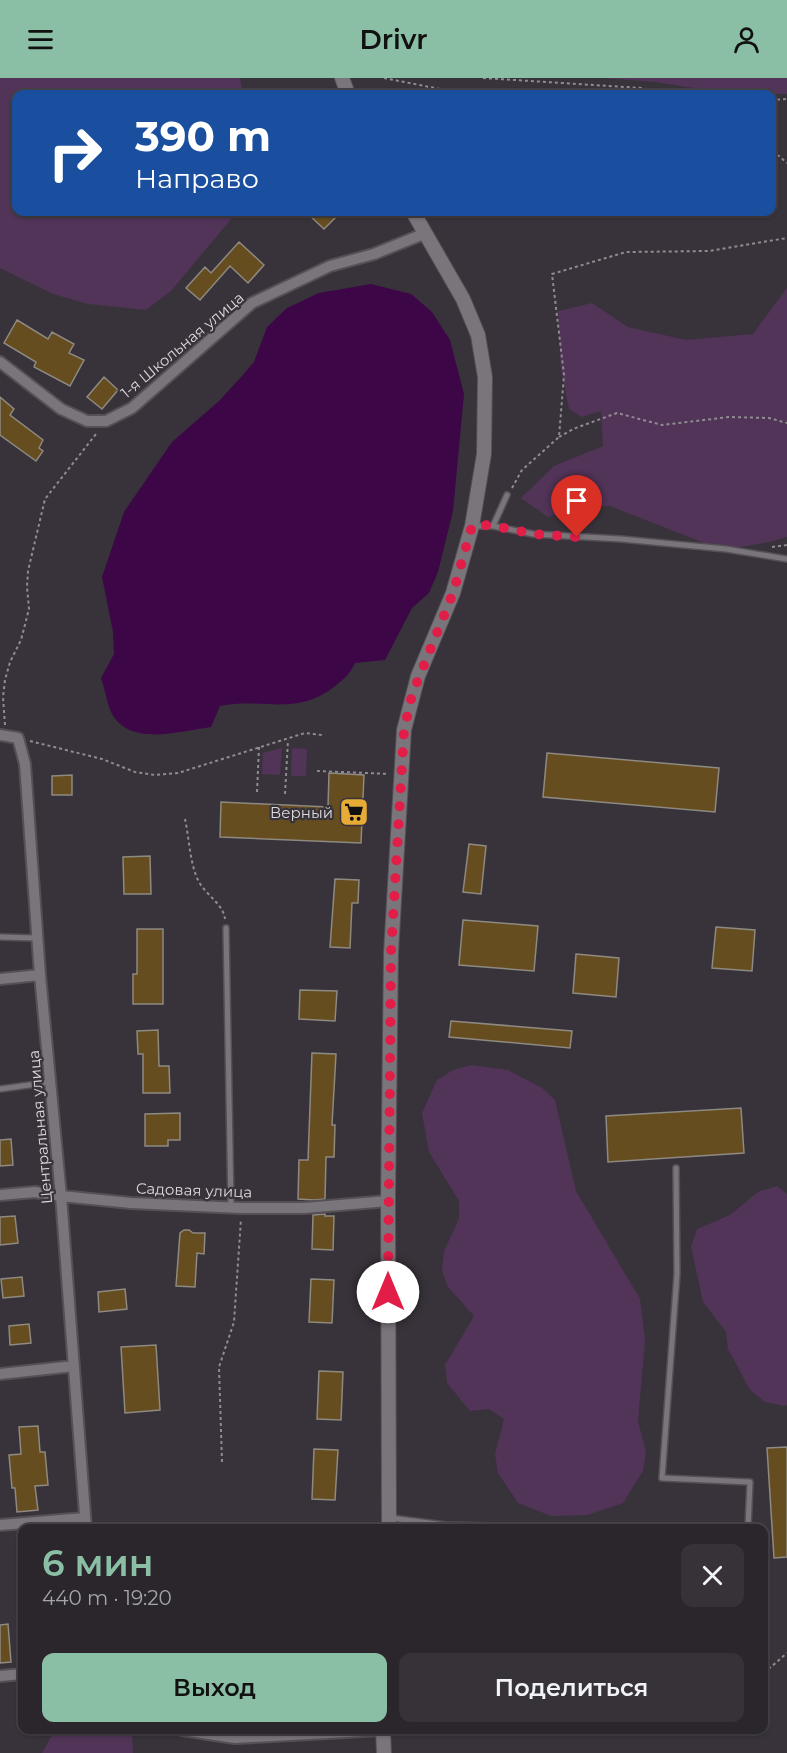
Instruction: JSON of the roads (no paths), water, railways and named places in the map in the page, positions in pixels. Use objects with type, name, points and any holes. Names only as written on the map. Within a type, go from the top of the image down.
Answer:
[{"type":"street","points":[[389,1523],[388,1201],[391,953],[404,730],[412,695],[453,593],[472,526],[484,454],[485,377],[478,335],[463,299],[415,216]]},
{"type":"street","name":"1-я Школьная улица","points":[[0,362],[61,409],[87,420],[105,422],[132,408],[252,303],[330,266],[374,254],[426,233]]},
{"type":"street","name":"Центральная улица","points":[[2,733],[18,738],[25,764],[37,938],[61,1197],[86,1523]]},
{"type":"street","points":[[0,979],[40,975]]},
{"type":"street","name":"Садовая улица","points":[[0,1195],[34,1192],[61,1197],[131,1203],[236,1207],[304,1208],[388,1201]]},
{"type":"street","points":[[0,1374],[74,1366]]},
{"type":"street","points":[[43,1524],[86,1523]]},
{"type":"street","points":[[0,1525],[18,1525]]},
{"type":"street","points":[[0,1676],[18,1674]]},
{"type":"street","points":[[208,1734],[235,1738],[309,1734]]},
{"type":"street","points":[[383,1734],[384,1753]]},
{"type":"lane","points":[[494,526],[507,495]]},
{"type":"lane","points":[[472,526],[494,526],[533,534],[621,539],[726,549],[787,559]]},
{"type":"lane","points":[[226,928],[236,1207]]},
{"type":"lane","points":[[0,937],[37,938]]},
{"type":"lane","points":[[0,1089],[51,1083]]},
{"type":"lane","points":[[676,1168],[677,1274],[662,1478],[750,1482],[748,1524]]},
{"type":"lane","points":[[389,1523],[417,1524]]},
{"type":"place","name":"Верный","points":[[354,812]]}]
